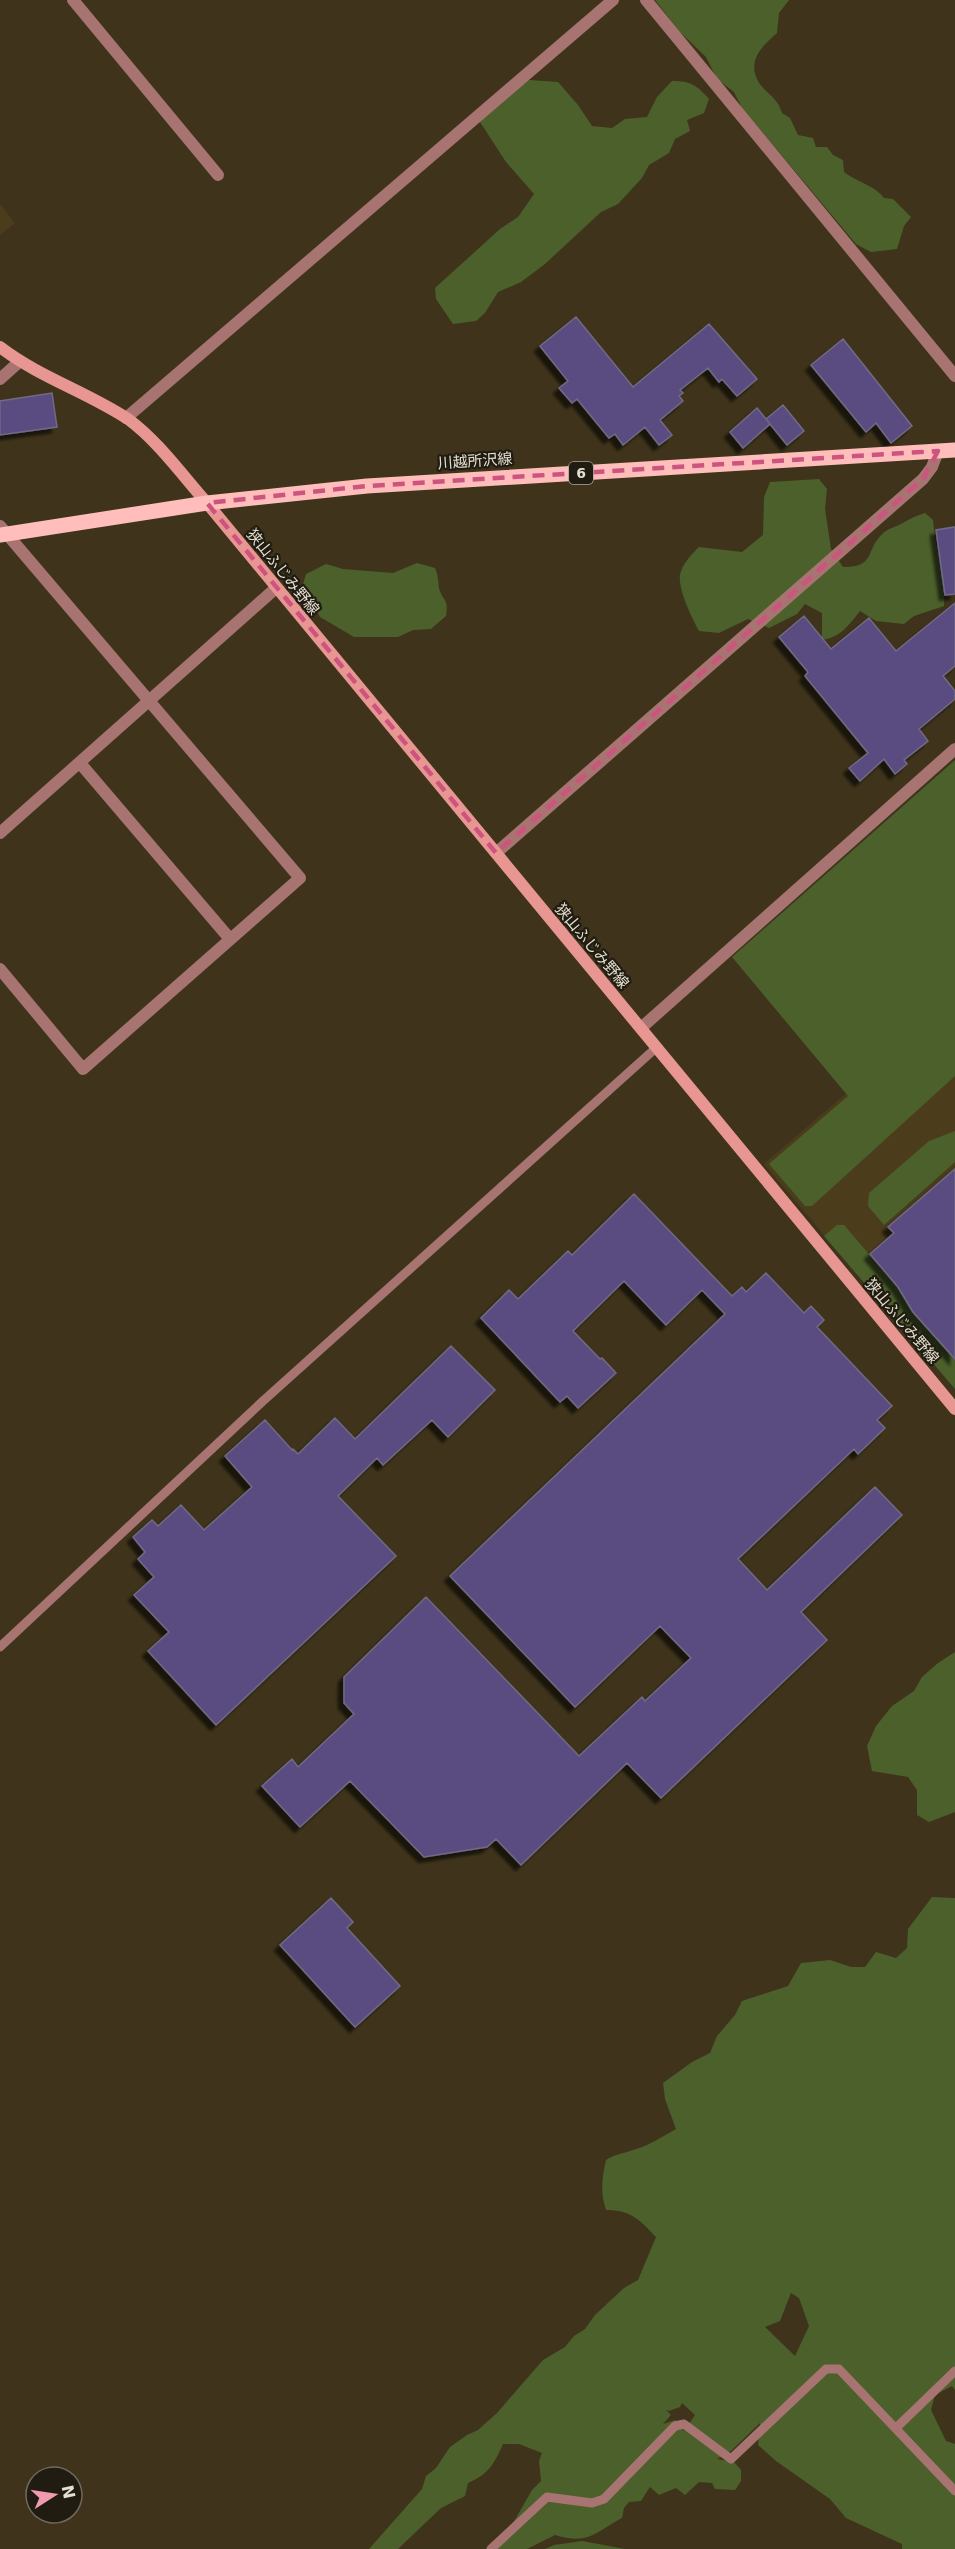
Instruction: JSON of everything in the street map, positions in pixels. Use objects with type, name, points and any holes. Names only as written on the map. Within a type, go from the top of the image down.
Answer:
[{"type":"main road","name":"狭山ふじみ野線","points":[[0,347],[19,362],[126,418],[148,437],[207,503],[955,1408]]},
{"type":"main road","name":"川越所沢線","points":[[2,531],[207,503],[367,486],[955,450]]},
{"type":"street","points":[[73,0],[218,175]]},
{"type":"street","points":[[126,418],[614,0]]},
{"type":"street","points":[[646,0],[955,376]]},
{"type":"street","points":[[0,379],[19,362]]},
{"type":"street","points":[[496,853],[922,479],[932,467],[938,451]]},
{"type":"street","points":[[0,969],[83,1069],[300,879],[2,531]]},
{"type":"street","points":[[0,833],[276,588]]},
{"type":"street","points":[[641,1028],[955,749]]},
{"type":"street","points":[[80,763],[230,939]]},
{"type":"lane","points":[[0,1647],[263,1401],[657,1047]]},
{"type":"lane","points":[[492,2549],[547,2497],[592,2503],[604,2499],[675,2426],[684,2424],[731,2459],[826,2369],[839,2369],[955,2491]]},
{"type":"lane","points":[[896,2428],[955,2371]]},
{"type":"highlighted area","points":[[938,451],[923,479],[496,853],[207,503],[367,486]]},
{"type":"shaded area","points":[[0,204],[15,223],[0,235]]},
{"type":"shaded area","points":[[955,1000],[955,1389],[764,1164]]},
{"type":"green space","points":[[655,0],[789,0],[779,13],[777,33],[761,49],[755,61],[755,75],[759,83],[778,104],[782,113],[790,118],[798,135],[813,138],[816,147],[827,147],[833,155],[843,160],[844,172],[875,190],[884,198],[893,199],[911,217],[904,226],[897,249],[871,252],[856,244],[742,108],[734,92],[717,79],[706,57],[679,31]]},
{"type":"green space","points":[[529,80],[558,82],[592,126],[612,128],[625,119],[647,117],[657,97],[672,81],[693,85],[709,99],[704,113],[687,120],[690,131],[675,139],[669,153],[649,165],[642,178],[618,204],[601,212],[545,264],[521,282],[498,292],[485,313],[476,321],[453,324],[436,299],[435,288],[500,229],[518,217],[534,194],[506,162],[480,122],[502,99]]},
{"type":"green space","points":[[819,479],[827,489],[825,509],[831,549],[843,567],[862,564],[879,537],[889,529],[925,513],[933,520],[944,606],[914,616],[904,624],[876,621],[860,611],[839,633],[822,640],[822,613],[805,604],[797,614],[769,628],[748,619],[719,633],[699,631],[681,588],[680,575],[687,560],[699,547],[742,552],[763,535],[764,497],[770,482]]},
{"type":"green space","points":[[417,563],[435,568],[440,592],[446,602],[446,616],[431,629],[413,630],[398,637],[354,637],[320,617],[302,588],[306,574],[326,564],[343,569],[393,573]]},
{"type":"green space","points":[[955,760],[955,1076],[812,1206],[805,1206],[769,1164],[848,1096],[732,957]]},
{"type":"green space","points":[[955,1131],[955,1162],[884,1225],[868,1206],[869,1193],[929,1141]]},
{"type":"green space","points":[[837,1225],[844,1225],[898,1288],[913,1313],[955,1360],[955,1389],[824,1236]]},
{"type":"green space","points":[[955,1652],[955,1812],[929,1822],[917,1815],[917,1790],[908,1777],[872,1771],[867,1746],[876,1726],[892,1706],[914,1691],[922,1677]]},
{"type":"green space","points":[[932,1897],[955,1898],[955,2390],[952,2386],[935,2395],[931,2410],[946,2441],[955,2444],[955,2549],[902,2549],[902,2544],[846,2518],[830,2499],[776,2461],[758,2445],[760,2423],[731,2451],[717,2459],[734,2462],[741,2470],[741,2481],[735,2490],[715,2489],[712,2483],[699,2482],[685,2495],[676,2488],[659,2495],[650,2487],[641,2501],[629,2502],[624,2508],[622,2518],[597,2533],[576,2539],[555,2535],[527,2549],[489,2549],[512,2525],[532,2490],[541,2481],[539,2461],[542,2453],[519,2444],[503,2444],[490,2468],[468,2483],[465,2496],[441,2508],[398,2549],[369,2549],[422,2489],[426,2476],[436,2468],[450,2447],[478,2430],[497,2413],[543,2360],[565,2347],[624,2288],[638,2280],[656,2237],[629,2214],[606,2210],[602,2191],[603,2179],[606,2160],[644,2146],[676,2129],[665,2099],[663,2083],[692,2062],[710,2053],[717,2036],[735,2015],[742,2001],[788,1986],[801,1963],[830,1960],[851,1967],[865,1967],[876,1952],[896,1958],[907,1948],[908,1929]],"holes":[[[791,2293],[799,2298],[809,2326],[795,2356],[765,2327],[780,2321]],[[682,2403],[695,2415],[684,2431],[681,2424],[675,2420],[663,2424],[671,2415],[666,2410],[680,2407]]]},
{"type":"green space","points":[[582,2541],[625,2549],[545,2549],[554,2545]]},
{"type":"building","points":[[576,317],[633,387],[709,324],[757,379],[737,396],[722,379],[719,382],[708,368],[680,390],[683,393],[679,396],[683,401],[660,420],[672,435],[659,445],[645,427],[623,445],[615,434],[609,438],[577,399],[572,403],[559,388],[568,381],[540,346]]},
{"type":"building","points":[[843,339],[912,426],[891,443],[876,423],[866,432],[811,365]]},
{"type":"building","points":[[52,393],[57,427],[0,435],[0,401]]},
{"type":"building","points":[[783,405],[804,431],[787,445],[766,419]]},
{"type":"building","points":[[757,408],[770,424],[743,448],[730,432]]},
{"type":"building","points":[[955,527],[955,594],[945,595],[936,530]]},
{"type":"building","points":[[955,603],[955,666],[943,676],[955,691],[955,699],[919,729],[928,741],[904,760],[907,764],[895,774],[884,759],[860,781],[849,768],[868,753],[805,676],[808,672],[779,637],[804,616],[831,649],[869,618],[896,651]]},
{"type":"building","points":[[955,1169],[955,1359],[913,1312],[898,1287],[870,1254],[894,1233],[888,1227]]},
{"type":"building","points":[[634,1194],[732,1296],[742,1287],[746,1292],[766,1273],[804,1313],[811,1306],[824,1320],[817,1327],[892,1406],[877,1420],[885,1428],[858,1454],[854,1449],[738,1559],[767,1590],[875,1487],[902,1515],[801,1612],[827,1640],[661,1798],[627,1763],[521,1865],[496,1839],[487,1847],[424,1857],[350,1781],[300,1827],[262,1786],[292,1759],[298,1767],[354,1714],[344,1703],[344,1677],[426,1597],[579,1756],[642,1697],[645,1701],[691,1658],[660,1626],[575,1707],[450,1576],[725,1314],[702,1290],[666,1325],[624,1281],[573,1331],[616,1373],[578,1408],[567,1396],[560,1402],[481,1318],[509,1290],[518,1299],[568,1251],[572,1255]]},
{"type":"building","points":[[451,1346],[495,1390],[448,1437],[432,1420],[383,1465],[377,1458],[338,1496],[396,1556],[216,1725],[148,1651],[169,1632],[134,1595],[154,1577],[138,1559],[145,1552],[133,1537],[152,1520],[158,1526],[181,1505],[204,1530],[252,1487],[225,1456],[265,1420],[298,1454],[335,1418],[355,1439]]},
{"type":"building","points":[[331,1898],[353,1922],[347,1928],[400,1986],[355,2027],[280,1945]]}]
